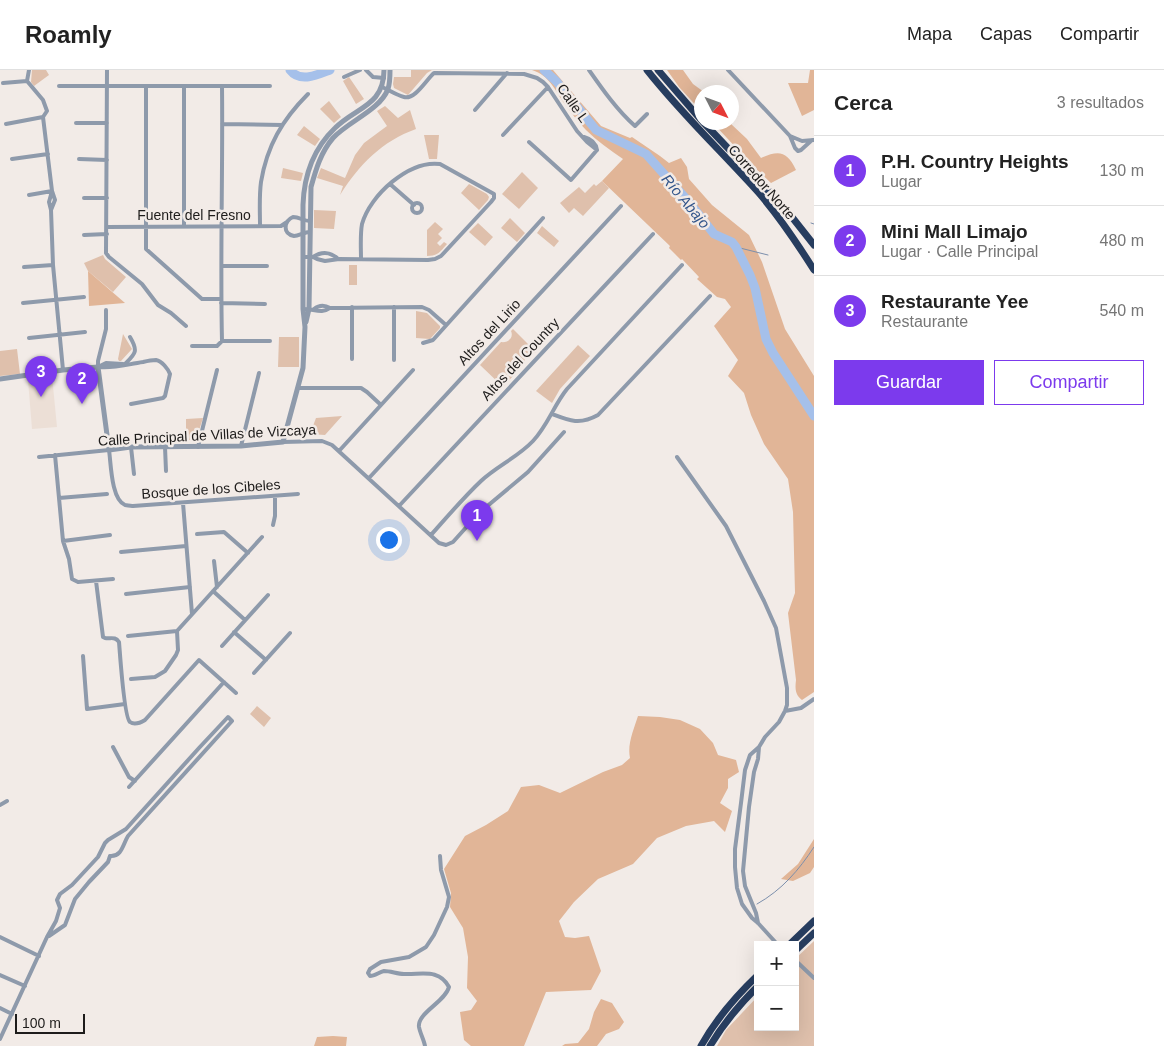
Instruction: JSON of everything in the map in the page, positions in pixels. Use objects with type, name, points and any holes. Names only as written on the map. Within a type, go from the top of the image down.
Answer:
[{"type":"highway","name":"Corredor Norte","points":[[647,70],[690,121],[758,192],[800,247],[814,270]]},
{"type":"highway","name":"Corredor Norte","points":[[658,70],[694,113]]},
{"type":"highway","name":"Corredor Norte","points":[[710,130],[778,200],[814,245]]},
{"type":"highway","points":[[793,941],[814,921]]},
{"type":"highway","points":[[799,947],[814,933]]},
{"type":"highway","points":[[700,1046],[720,1016],[754,978]]},
{"type":"highway","points":[[710,1046],[727,1021],[754,990]]},
{"type":"street","points":[[29,70],[28,81],[43,100],[46,111],[43,117],[52,191],[49,202],[53,265],[64,370]]},
{"type":"street","points":[[107,70],[106,253],[142,284],[158,305],[186,326]]},
{"type":"street","points":[[344,77],[360,70]]},
{"type":"street","points":[[366,70],[373,77],[384,78]]},
{"type":"street","points":[[589,70],[614,104],[635,126],[647,114]]},
{"type":"street","points":[[728,70],[790,136],[798,151],[813,140]]},
{"type":"street","points":[[309,309],[303,257],[304,232],[307,221],[310,187],[322,147],[379,103],[383,98],[384,78],[387,71]]},
{"type":"street","points":[[385,88],[390,81],[387,71]]},
{"type":"street","name":"Calle L","points":[[385,88],[408,98],[434,73],[507,73],[530,75],[548,87],[582,136],[597,150],[571,180],[529,142]]},
{"type":"street","points":[[492,73],[497,78],[497,85]]},
{"type":"street","points":[[475,110],[507,73]]},
{"type":"street","points":[[3,84],[28,81]]},
{"type":"street","points":[[58,86],[270,86]]},
{"type":"street","points":[[146,86],[146,249],[202,299],[265,304]]},
{"type":"street","points":[[184,86],[184,226]]},
{"type":"street","points":[[222,86],[222,341]]},
{"type":"street","points":[[503,135],[548,87]]},
{"type":"street","points":[[260,226],[261,184],[264,166],[272,143],[282,124],[308,94]]},
{"type":"street","points":[[6,124],[43,117]]},
{"type":"street","points":[[76,123],[107,123]]},
{"type":"street","points":[[222,124],[282,124]]},
{"type":"street","points":[[790,136],[802,141],[813,140]]},
{"type":"street","points":[[12,159],[48,154]]},
{"type":"street","points":[[79,160],[107,160]]},
{"type":"street","points":[[303,257],[312,257],[325,261],[339,259],[428,260],[435,259],[441,256],[491,202],[494,194],[440,164],[433,163],[415,168],[399,176],[378,196],[369,208],[362,224],[361,259]]},
{"type":"street","points":[[390,184],[414,205]]},
{"type":"street","points":[[29,195],[52,191]]},
{"type":"street","points":[[84,198],[107,198]]},
{"type":"street","name":"Altos del Lirio","points":[[369,478],[621,206]]},
{"type":"street","points":[[307,221],[293,217],[281,226],[293,236],[310,232]]},
{"type":"street","points":[[422,343],[433,340],[543,218]]},
{"type":"street","points":[[283,442],[303,368],[312,257],[307,221]]},
{"type":"street","points":[[286,230],[287,222]]},
{"type":"street","name":"Fuente del Fresno","points":[[106,226],[281,226]]},
{"type":"street","points":[[84,235],[106,234]]},
{"type":"street","name":"Altos del Country","points":[[399,506],[653,234]]},
{"type":"street","points":[[312,257],[318,253],[326,253],[334,254],[339,259]]},
{"type":"street","points":[[24,267],[53,265]]},
{"type":"street","points":[[564,432],[528,472],[479,514],[453,542],[446,544],[439,542],[431,535],[482,480],[531,443],[543,429],[566,389],[682,265]]},
{"type":"street","points":[[222,266],[267,266]]},
{"type":"street","points":[[552,414],[576,422],[589,420],[598,415],[710,296]]},
{"type":"street","points":[[23,303],[84,297]]},
{"type":"street","points":[[309,309],[317,306],[327,306],[330,308],[422,307],[429,310],[446,325]]},
{"type":"street","points":[[394,307],[394,360]]},
{"type":"street","points":[[352,308],[352,359]]},
{"type":"street","points":[[106,310],[106,329],[98,367],[109,450]]},
{"type":"street","points":[[29,338],[86,332]]},
{"type":"street","points":[[124,365],[136,349],[130,337]]},
{"type":"street","points":[[192,346],[217,346],[222,341],[270,341]]},
{"type":"street","points":[[0,379],[98,367],[106,364],[124,365],[157,361],[169,371],[170,374],[163,398],[131,404]]},
{"type":"street","points":[[198,447],[217,370]]},
{"type":"street","points":[[339,451],[413,370]]},
{"type":"street","points":[[241,446],[259,373]]},
{"type":"street","points":[[299,388],[361,388],[381,405]]},
{"type":"street","name":"Calle Principal de Villas de Vizcaya","points":[[39,457],[131,447],[241,446],[322,441],[332,445],[339,451],[431,535]]},
{"type":"street","points":[[131,447],[134,474]]},
{"type":"street","points":[[165,447],[166,471]]},
{"type":"street","name":"Bosque de los Cibeles","points":[[109,450],[113,485],[119,501],[125,505],[183,503],[298,494]]},
{"type":"street","points":[[55,455],[64,541],[72,579],[78,582],[113,579]]},
{"type":"street","points":[[677,457],[726,526],[776,628],[787,688],[787,705],[779,722],[750,755],[745,770],[736,840],[735,867],[737,888],[742,904],[752,918],[774,941]]},
{"type":"street","points":[[59,498],[107,494]]},
{"type":"street","points":[[273,525],[275,496]]},
{"type":"street","points":[[183,503],[192,614]]},
{"type":"street","points":[[197,534],[224,532],[248,553]]},
{"type":"street","points":[[64,541],[110,535]]},
{"type":"street","points":[[128,636],[177,631],[262,537]]},
{"type":"street","points":[[121,552],[186,546]]},
{"type":"street","points":[[214,561],[217,587]]},
{"type":"street","points":[[96,581],[103,636],[105,638],[117,639],[119,642],[127,720],[134,724],[145,720],[199,660],[236,693]]},
{"type":"street","points":[[126,594],[190,587]]},
{"type":"street","points":[[213,591],[245,620]]},
{"type":"street","points":[[222,646],[268,595]]},
{"type":"street","points":[[192,606],[202,603]]},
{"type":"street","points":[[131,679],[155,677],[165,670],[178,650],[177,631]]},
{"type":"street","points":[[234,632],[266,660]]},
{"type":"street","points":[[254,673],[290,633]]},
{"type":"street","points":[[82,656],[87,709],[125,704]]},
{"type":"street","points":[[130,787],[224,682]]},
{"type":"street","points":[[785,711],[801,708],[814,699]]},
{"type":"street","points":[[0,1039],[57,919],[60,908],[57,900],[60,894],[83,875],[98,857],[108,840],[126,829],[228,717],[232,721],[128,836],[122,840]]},
{"type":"street","points":[[114,747],[129,777],[135,781]]},
{"type":"street","points":[[758,923],[746,891],[743,871],[749,807],[759,747]]},
{"type":"street","points":[[199,748],[204,752]]},
{"type":"street","points":[[173,776],[178,781]]},
{"type":"street","points":[[0,805],[7,801]]},
{"type":"street","points":[[147,805],[152,810]]},
{"type":"street","points":[[114,836],[122,840]]},
{"type":"street","points":[[104,847],[106,853],[110,856],[115,856],[121,851],[122,840]]},
{"type":"street","points":[[47,937],[65,925],[75,899],[88,882],[108,862],[110,856]]},
{"type":"street","points":[[425,1046],[419,1028],[419,1021],[448,993],[450,986],[446,980],[434,973],[404,974],[383,971],[370,976],[368,973],[370,969],[381,962],[409,957],[426,947],[434,935],[447,907],[449,897],[441,870],[440,856]]},
{"type":"street","points":[[60,908],[69,912]]},
{"type":"street","points":[[57,919],[60,922],[66,922]]},
{"type":"street","points":[[0,936],[39,956]]},
{"type":"street","points":[[799,965],[814,978]]},
{"type":"street","points":[[0,975],[24,986]]},
{"type":"street","points":[[0,1008],[12,1014]]},
{"type":"shaded area","points":[[32,70],[46,70],[49,75],[34,86],[31,82]]},
{"type":"shaded area","points":[[411,70],[432,70],[427,73],[408,95],[394,88],[393,84],[394,77],[411,77]]},
{"type":"shaded area","points":[[532,70],[553,70],[601,126],[630,138],[632,137],[669,163],[681,158],[687,167],[689,179],[712,205],[749,235],[762,262],[785,329],[814,376],[814,692],[802,700],[796,691],[788,613],[795,593],[793,512],[788,479],[764,444],[751,415],[744,393],[728,376],[738,360],[714,326],[731,307],[725,299],[717,297],[697,279],[699,277],[669,248],[670,246],[602,181],[623,159],[586,130],[547,79]]},
{"type":"shaded area","points":[[667,70],[683,70],[694,85],[694,103]]},
{"type":"shaded area","points":[[810,70],[814,70],[814,110],[802,116],[788,83],[808,83]]},
{"type":"shaded area","points":[[349,77],[364,99],[356,104],[343,81]]},
{"type":"shaded area","points":[[329,101],[341,117],[334,123],[320,109]]},
{"type":"shaded area","points":[[385,106],[398,118],[410,110],[416,129],[392,140],[372,155],[340,195],[343,186],[317,178],[321,168],[345,178],[355,155],[364,143],[387,126],[377,111]]},
{"type":"shaded area","points":[[304,126],[320,139],[315,146],[297,135]]},
{"type":"shaded area","points":[[720,130],[737,130],[747,139],[761,158],[778,153],[782,154],[789,159],[796,170],[771,183]]},
{"type":"shaded area","points":[[424,135],[439,135],[437,159],[429,159]]},
{"type":"shaded area","points":[[283,168],[303,173],[301,181],[281,178]]},
{"type":"shaded area","points":[[522,172],[538,188],[519,209],[502,194]]},
{"type":"shaded area","points":[[602,181],[609,188],[583,216],[574,208],[569,213],[560,203],[579,187],[585,193],[594,184],[596,186]]},
{"type":"shaded area","points":[[469,184],[489,197],[479,210],[461,193]]},
{"type":"shaded area","points":[[314,210],[336,211],[334,229],[314,228]]},
{"type":"shaded area","points":[[510,218],[525,233],[517,242],[501,228]]},
{"type":"shaded area","points":[[435,222],[443,229],[438,234],[442,238],[437,243],[440,246],[444,242],[447,244],[436,254],[427,256],[427,230]]},
{"type":"shaded area","points":[[478,223],[493,237],[485,246],[469,232]]},
{"type":"shaded area","points":[[542,226],[559,241],[554,247],[537,233]]},
{"type":"shaded area","points":[[103,255],[105,259],[126,277],[113,292],[88,271],[84,263]]},
{"type":"shaded area","points":[[349,265],[357,265],[357,285],[349,285]]},
{"type":"shaded area","points":[[88,271],[125,303],[89,306]]},
{"type":"shaded area","points":[[416,311],[427,313],[440,326],[430,339],[416,338]]},
{"type":"shaded area","points":[[513,329],[536,352],[527,355],[525,363],[503,387],[480,365],[501,342],[510,340]]},
{"type":"shaded area","points":[[123,334],[132,349],[119,361],[118,359]]},
{"type":"shaded area","points":[[279,337],[299,337],[299,367],[278,367]]},
{"type":"shaded area","points":[[578,345],[590,356],[560,389],[552,403],[536,391]]},
{"type":"shaded area","points":[[17,349],[20,374],[0,376],[0,351]]},
{"type":"shaded area","points":[[52,376],[57,427],[32,429],[28,380]]},
{"type":"shaded area","points":[[342,416],[325,435],[310,434],[316,418]]},
{"type":"shaded area","points":[[203,418],[196,440],[186,440],[186,419]]},
{"type":"shaded area","points":[[257,706],[271,718],[264,727],[250,714]]},
{"type":"shaded area","points":[[638,716],[680,720],[700,729],[713,743],[718,755],[736,760],[739,772],[728,779],[728,788],[720,803],[732,811],[725,832],[714,821],[686,826],[657,838],[633,864],[598,879],[574,902],[559,921],[565,937],[589,936],[601,971],[591,990],[546,992],[524,1046],[471,1046],[464,1040],[460,1012],[471,1010],[477,1001],[467,988],[468,957],[463,928],[450,907],[451,893],[444,869],[465,836],[508,811],[521,787],[539,785],[560,793],[622,765],[630,758],[630,742]]},
{"type":"shaded area","points":[[814,839],[814,867],[810,873],[793,881],[781,879],[798,864]]},
{"type":"shaded area","points":[[814,941],[814,1046],[717,1046],[726,1030],[754,1000],[754,1031],[799,1031],[799,955]]},
{"type":"shaded area","points":[[601,999],[612,1003],[624,1022],[619,1029],[606,1034],[597,1046],[562,1046],[578,1043],[589,1029],[594,1012]]},
{"type":"shaded area","points":[[317,1037],[347,1037],[346,1046],[314,1046]]},
{"type":"waterway","name":"Río Abajo","points":[[290,70],[294,74],[304,77],[314,76],[330,70]]},
{"type":"waterway","name":"Río Abajo","points":[[544,70],[557,82],[596,130],[646,154],[689,202],[714,234],[732,242],[736,247],[755,288],[766,339],[814,416]]},
{"type":"waterway","points":[[736,247],[768,255]]},
{"type":"waterway","name":"Río Abajo","points":[[757,904],[789,879],[814,847]]},
{"type":"place","name":"Restaurante Yee","points":[[41,397]]},
{"type":"place","name":"Mini Mall Limajo","points":[[82,404]]},
{"type":"place","name":"P.H. Country Heights","points":[[477,541]]}]
